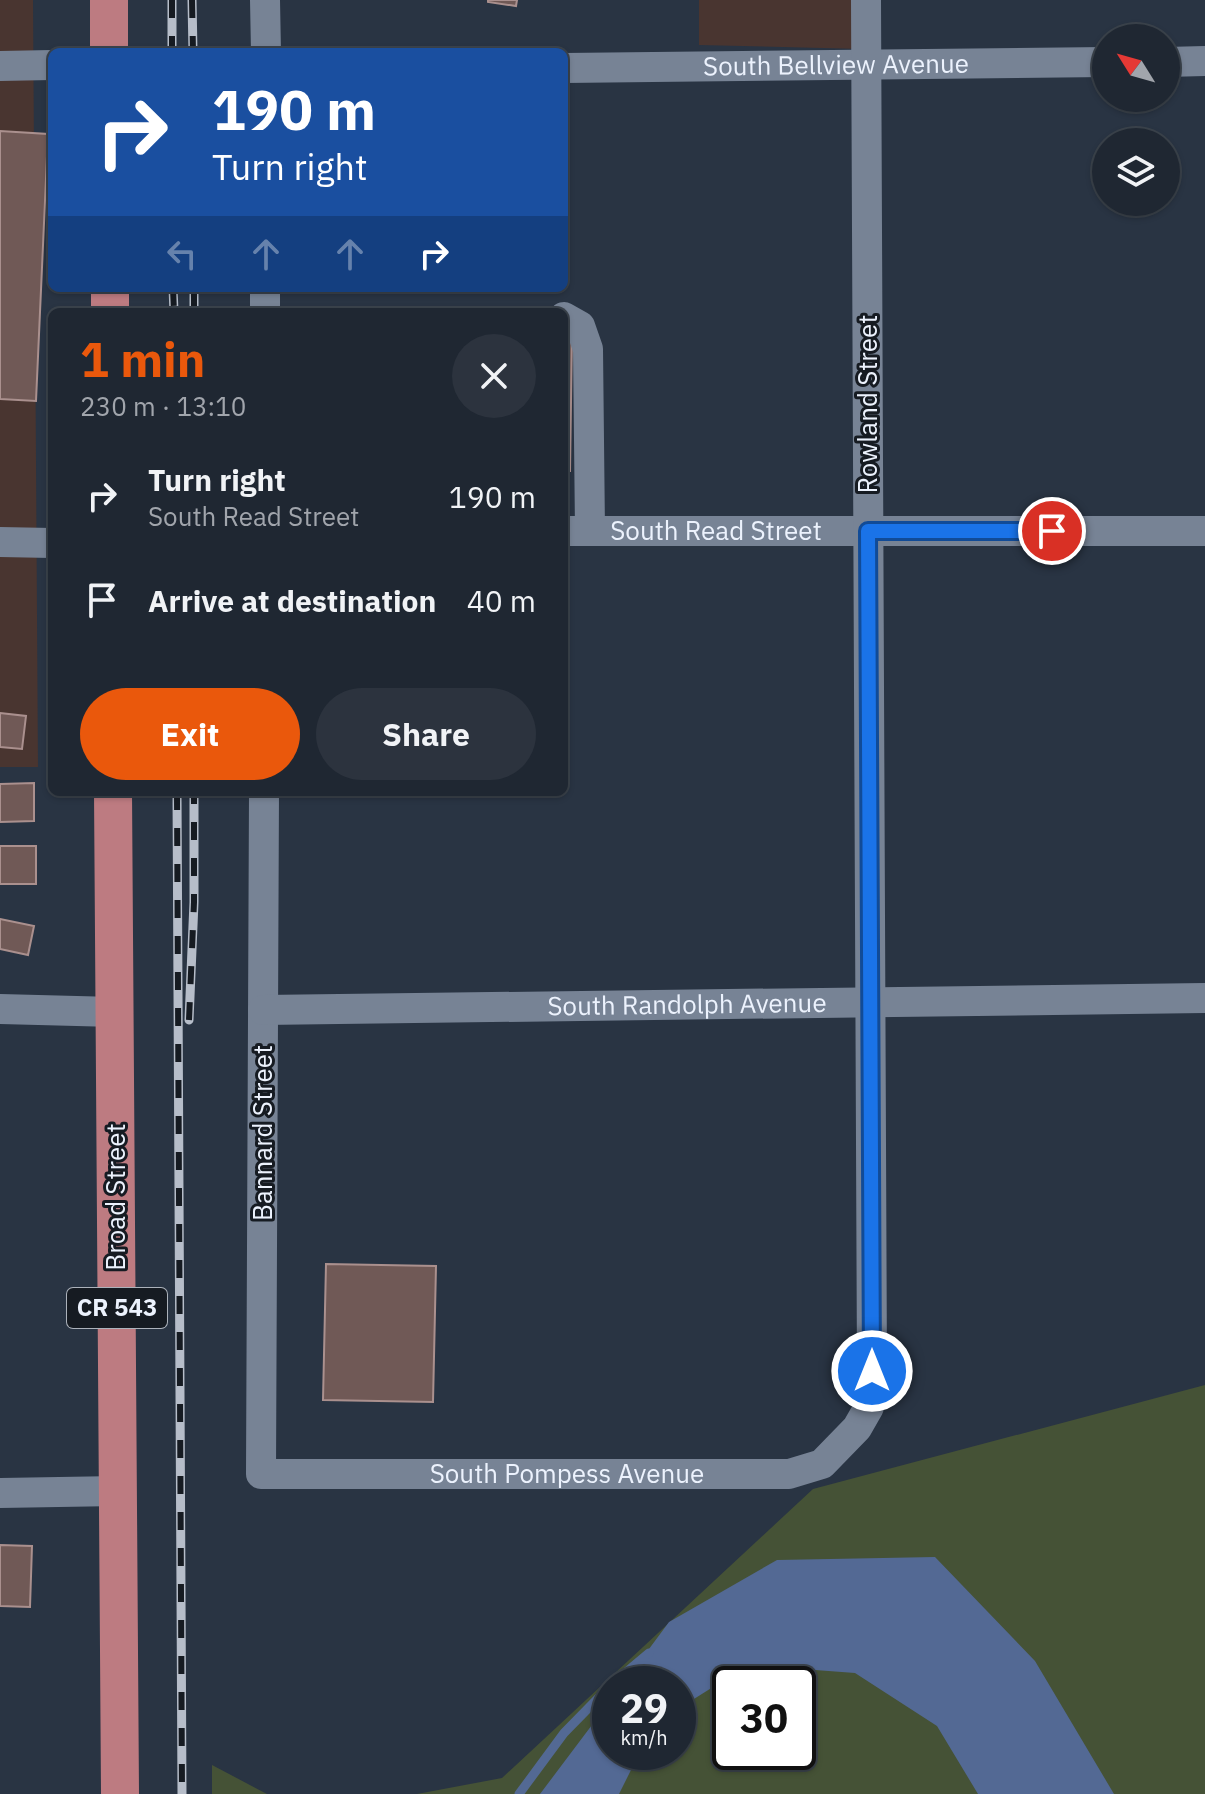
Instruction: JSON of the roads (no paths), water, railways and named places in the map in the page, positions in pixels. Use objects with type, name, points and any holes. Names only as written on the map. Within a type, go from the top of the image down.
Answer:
[{"type":"main road","points":[[109,0],[109,48]]},
{"type":"main road","name":"Broad Street","points":[[113,796],[120,1794]]},
{"type":"street","points":[[265,0],[266,48]]},
{"type":"street","name":"Rowland Street","points":[[857,1428],[869,1407],[872,1371],[866,0]]},
{"type":"street","points":[[1180,62],[1205,61]]},
{"type":"street","name":"South Bellview Avenue","points":[[568,68],[1092,62]]},
{"type":"street","points":[[0,66],[48,65]]},
{"type":"street","points":[[568,319],[580,326],[586,338],[577,531]]},
{"type":"street","name":"South Read Street","points":[[577,531],[1205,531]]},
{"type":"street","points":[[0,542],[48,543]]},
{"type":"street","name":"Bannard Street","points":[[261,1474],[264,796]]},
{"type":"street","name":"South Randolph Avenue","points":[[263,1010],[1205,998]]},
{"type":"street","points":[[0,1009],[115,1012]]},
{"type":"street","name":"South Pompess Avenue","points":[[261,1474],[789,1474],[822,1464],[857,1428]]},
{"type":"street","points":[[0,1493],[118,1491]]},
{"type":"water","points":[[935,1557],[1035,1661],[1114,1794],[978,1794],[937,1726],[855,1673],[816,1670],[816,1666],[712,1666],[712,1688],[696,1698],[696,1666],[636,1666],[669,1622],[777,1560]]},
{"type":"water","points":[[592,1725],[592,1770],[631,1770],[619,1794],[540,1794]]},
{"type":"waterway","points":[[633,1666],[649,1653]]},
{"type":"waterway","points":[[519,1794],[564,1733],[592,1704]]},
{"type":"railway","points":[[172,0],[172,48]]},
{"type":"railway","points":[[192,0],[193,48]]},
{"type":"railway","points":[[173,292],[174,308]]},
{"type":"railway","points":[[194,292],[194,308]]},
{"type":"railway","points":[[177,796],[182,1794]]},
{"type":"railway","points":[[189,1020],[194,796]]}]
